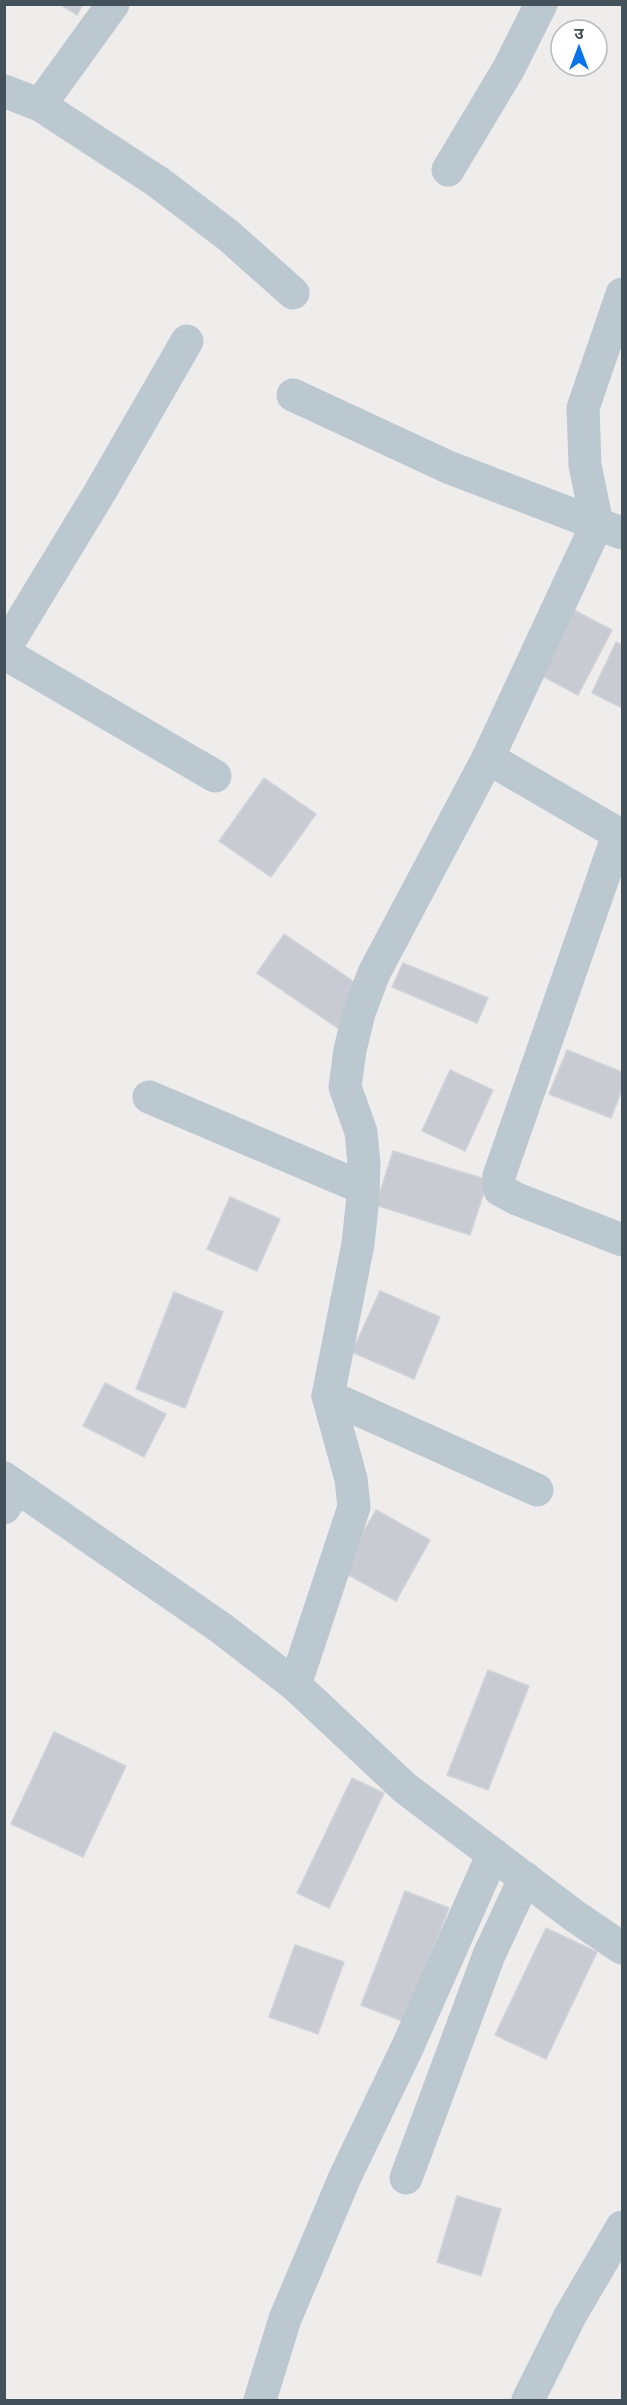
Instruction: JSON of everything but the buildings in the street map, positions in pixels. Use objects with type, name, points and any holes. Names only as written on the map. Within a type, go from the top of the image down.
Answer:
[{"type":"street","points":[[40,105],[112,4]]},
{"type":"street","points":[[448,170],[509,68],[541,4]]},
{"type":"street","points":[[4,91],[40,105],[158,182],[212,222],[293,293]]},
{"type":"street","points":[[295,1685],[354,1507],[351,1479],[328,1396],[358,1245],[363,1188],[364,1163],[361,1132],[345,1087],[350,1050],[359,1013],[374,973],[610,528],[585,465],[584,408],[622,294]]},
{"type":"street","points":[[187,341],[4,652],[215,776]]},
{"type":"street","points":[[293,395],[448,467],[610,528]]},
{"type":"street","points":[[488,758],[620,835],[499,1176],[500,1190],[517,1199],[622,1240]]},
{"type":"street","points":[[149,1097],[363,1188]]},
{"type":"street","points":[[328,1396],[537,1490]]},
{"type":"street","points":[[9,1491],[221,1628],[295,1685],[405,1788],[622,1948]]},
{"type":"street","points":[[260,2400],[285,2319],[336,2196],[407,2048],[493,1854]]},
{"type":"street","points":[[406,2178],[485,1965],[525,1878]]},
{"type":"street","points":[[528,2400],[570,2316],[622,2227]]}]
